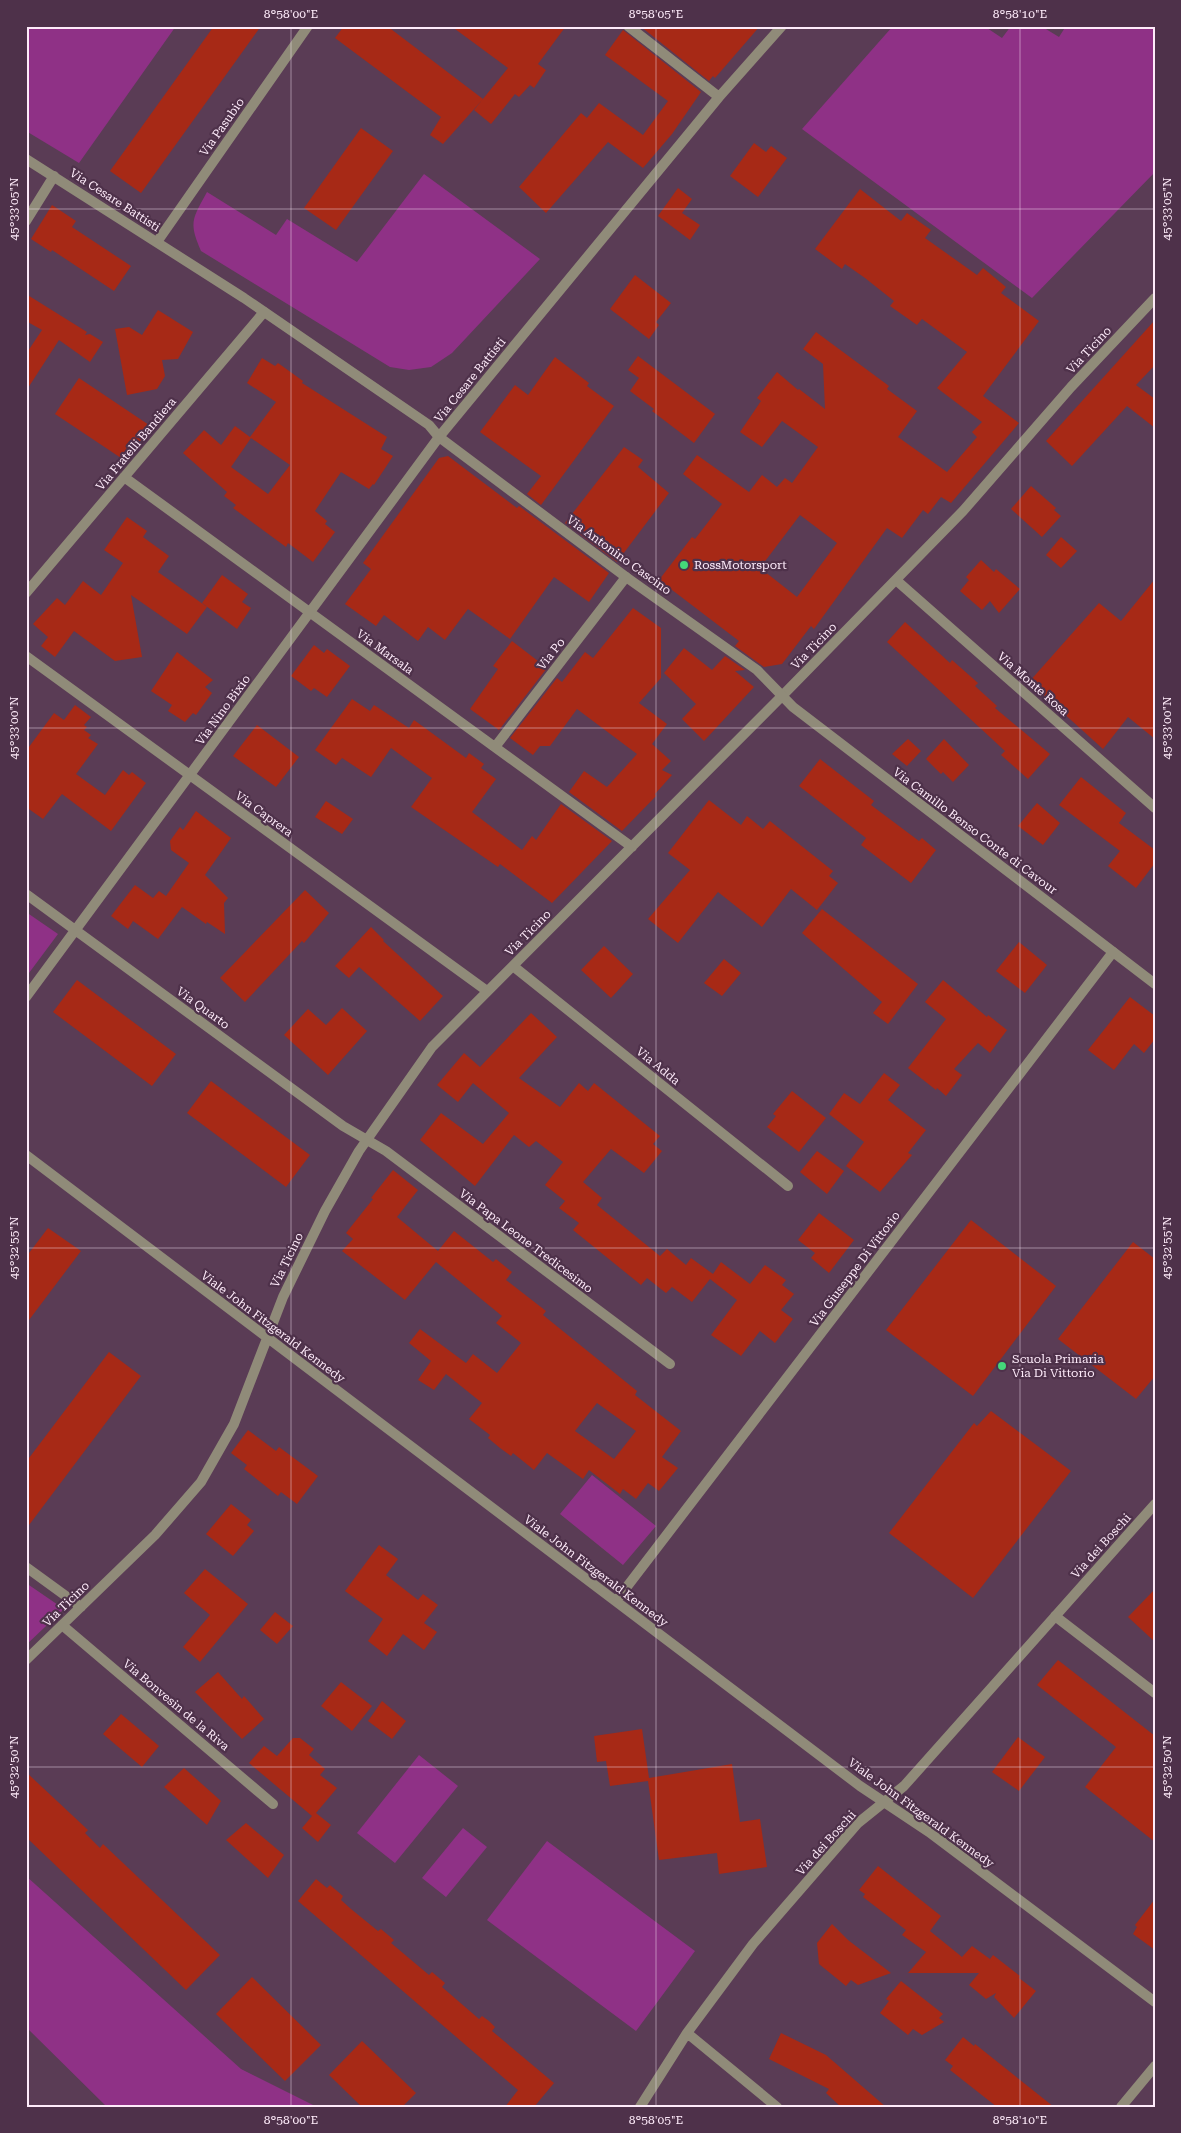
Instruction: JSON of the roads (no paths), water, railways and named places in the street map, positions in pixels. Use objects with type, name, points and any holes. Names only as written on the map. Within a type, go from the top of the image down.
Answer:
[{"type":"street","name":"Via Pasubio","points":[[157,242],[308,26]]},
{"type":"street","points":[[628,26],[719,97]]},
{"type":"street","name":"Via Cesare Battisti","points":[[26,159],[264,312],[429,425],[439,437],[719,97],[782,26]]},
{"type":"street","points":[[26,220],[54,176]]},
{"type":"street","name":"Via Ticino","points":[[26,1660],[155,1535],[201,1482],[234,1424],[266,1338],[311,1238],[366,1140],[432,1046],[782,696],[963,511],[1071,387],[1155,298]]},
{"type":"street","name":"Via Fratelli Bandiera","points":[[26,593],[264,312]]},
{"type":"street","name":"Via Antonino Cascino","points":[[439,437],[626,577],[757,670],[782,696]]},
{"type":"street","name":"Via Nino Bixio","points":[[26,997],[439,437]]},
{"type":"street","name":"Via Marsala","points":[[124,477],[632,847]]},
{"type":"street","name":"Via Po","points":[[495,748],[626,577]]},
{"type":"street","name":"Via Monte Rosa","points":[[896,580],[1155,808]]},
{"type":"street","name":"Via Caprera","points":[[26,656],[487,991]]},
{"type":"street","name":"Via Camillo Benso Conte di Cavour","points":[[782,696],[793,708],[1155,984]]},
{"type":"street","name":"Via Quarto","points":[[26,894],[343,1126],[366,1140]]},
{"type":"street","name":"Via Giuseppe Di Vittorio","points":[[616,1601],[1113,952]]},
{"type":"street","name":"Via Adda","points":[[513,966],[788,1186]]},
{"type":"street","name":"Via Papa Leone Tredicesimo","points":[[366,1140],[386,1151],[670,1364]]},
{"type":"street","name":"Viale John Fitzgerald Kennedy","points":[[26,1155],[616,1601],[1155,2002]]},
{"type":"street","name":"Via dei Boschi","points":[[640,2107],[687,2033],[753,1944],[858,1823],[904,1786],[1155,1504]]},
{"type":"street","points":[[26,1567],[80,1607]]},
{"type":"street","points":[[1055,1616],[1155,1694]]},
{"type":"street","name":"Via Bonvesin de la Riva","points":[[62,1625],[273,1804]]},
{"type":"street","points":[[687,2033],[777,2107]]},
{"type":"street","points":[[1121,2107],[1155,2066]]},
{"type":"place","name":"RossMotorsport","points":[[684,565]]},
{"type":"place","name":"Scuola Primaria Via Di Vittorio","points":[[1002,1366]]}]
